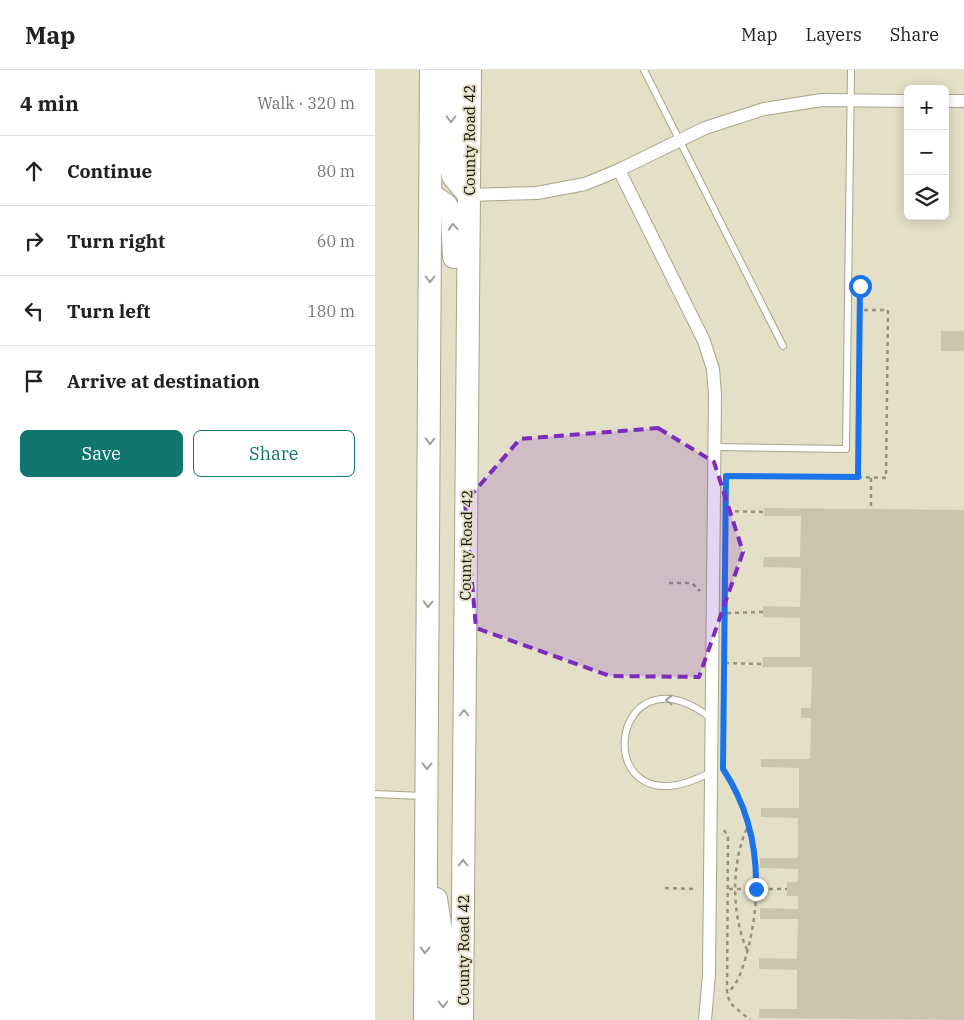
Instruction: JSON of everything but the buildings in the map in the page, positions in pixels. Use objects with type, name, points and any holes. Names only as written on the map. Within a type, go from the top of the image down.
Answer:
[{"type":"highway","points":[[425,1020],[431,70]]},
{"type":"highway","points":[[451,70],[451,166],[453,176],[469,195]]},
{"type":"highway","name":"County Road 42","points":[[462,1020],[469,70]]},
{"type":"highway","points":[[431,196],[446,205],[452,216],[454,274],[452,424],[456,495],[466,555]]},
{"type":"highway","points":[[426,852],[443,944],[443,1020]]},
{"type":"street","points":[[469,195],[537,193],[585,184],[619,170],[679,139],[705,128],[764,109],[822,100],[904,101]]},
{"type":"street","points":[[949,101],[964,101]]},
{"type":"street","points":[[619,170],[704,341],[713,370],[715,447],[709,975],[705,1020]]},
{"type":"lane","points":[[644,70],[783,346]]},
{"type":"lane","points":[[715,447],[846,449],[851,70]]},
{"type":"lane","points":[[711,772],[681,786],[666,788],[652,785],[639,778],[630,767],[623,744],[630,719],[639,709],[657,700],[668,698],[692,704],[712,719]]},
{"type":"lane","points":[[375,794],[427,796]]},
{"type":"path","points":[[860,302],[860,320]]},
{"type":"path","points":[[726,485],[726,476],[887,478],[888,310],[860,310]]},
{"type":"path","points":[[858,448],[858,477]]},
{"type":"path","points":[[871,478],[871,509]]},
{"type":"path","points":[[725,502],[725,512],[764,512]]},
{"type":"path","points":[[724,613],[724,621]]},
{"type":"path","points":[[724,655],[724,663],[763,664]]},
{"type":"path","points":[[723,778],[723,769],[738,793],[749,825],[755,854],[756,889],[755,918],[747,951],[738,978],[727,993]]},
{"type":"path","points":[[723,824],[728,837],[727,993],[730,1003],[750,1020]]},
{"type":"path","points":[[747,951],[737,915],[736,889],[740,849],[749,825]]},
{"type":"path","points":[[741,889],[787,889]]},
{"type":"highlighted area","points":[[658,428],[714,462],[743,552],[699,677],[610,676],[476,628],[465,502],[520,439]]},
{"type":"route","points":[[756,889],[755,854],[752,837],[738,793],[723,769],[726,476],[858,477],[860,286]]}]
